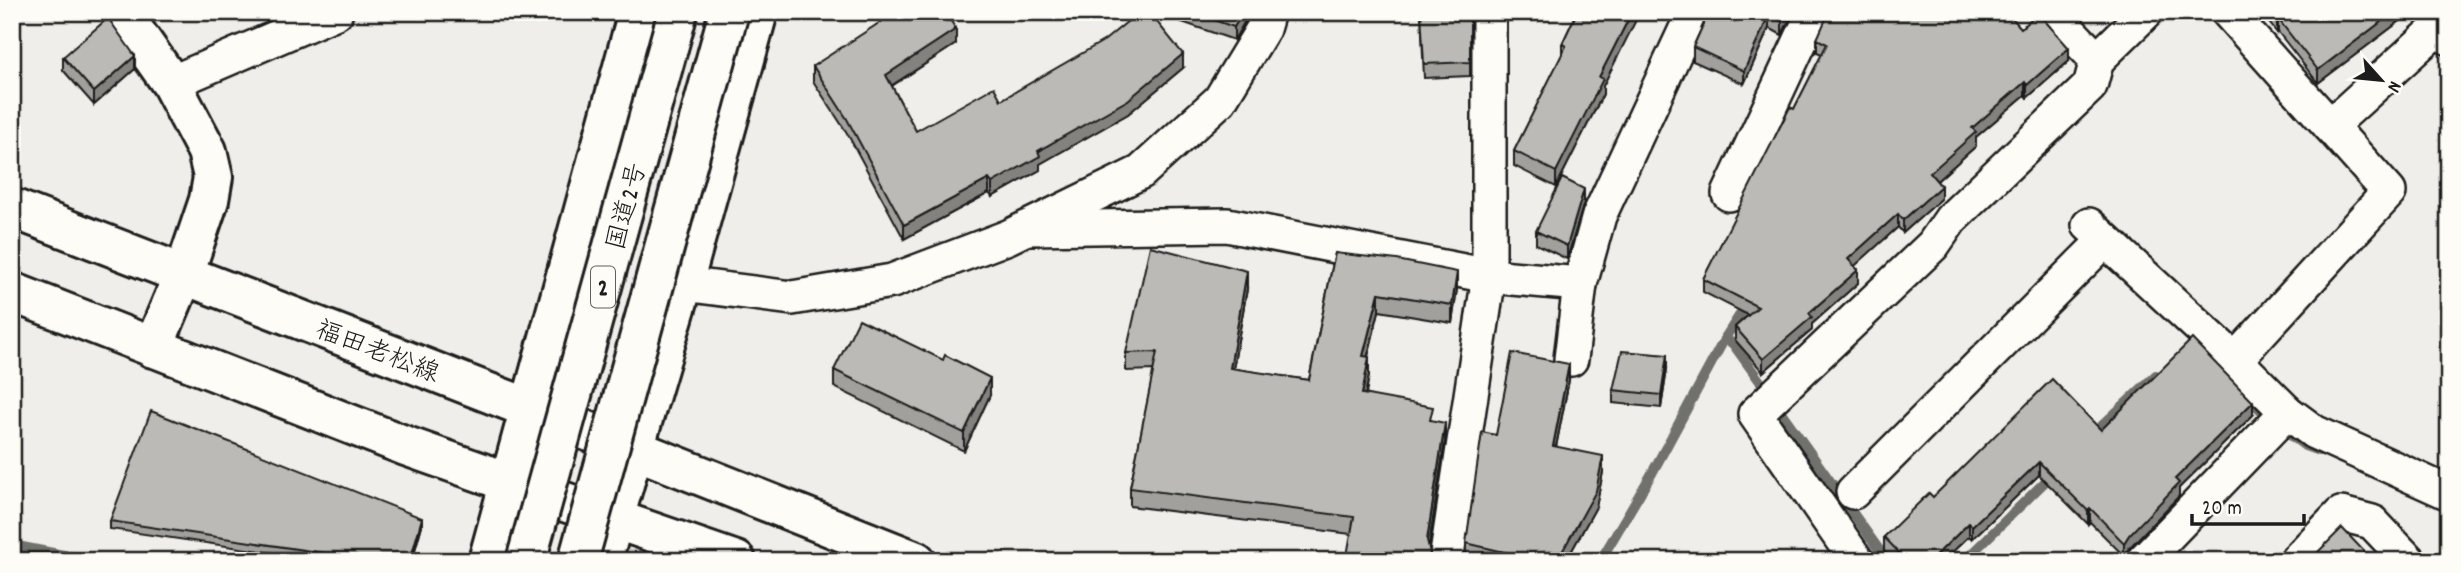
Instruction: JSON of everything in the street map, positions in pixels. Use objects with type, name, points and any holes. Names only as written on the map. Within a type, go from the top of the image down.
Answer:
[{"type":"main road","points":[[121,12],[171,83],[207,151],[213,177],[209,200],[184,274],[153,348]]},
{"type":"main road","points":[[488,561],[638,12]]},
{"type":"main road","name":"国道2号","points":[[526,561],[678,12]]},
{"type":"main road","name":"国道2号","points":[[578,561],[729,12]]},
{"type":"main road","points":[[602,561],[683,284],[758,12]]},
{"type":"main road","name":"福田老松線","points":[[12,208],[916,561]]},
{"type":"main road","points":[[12,292],[406,446],[736,561]]},
{"type":"main road","points":[[511,483],[536,561]]},
{"type":"street","points":[[171,83],[337,12]]},
{"type":"street","points":[[683,284],[792,298],[891,281],[1028,228],[1141,172],[1220,100],[1263,29],[1268,12]]},
{"type":"street","points":[[1446,561],[1489,276],[1489,12]]},
{"type":"street","points":[[1571,359],[1580,284],[1599,216],[1694,12]]},
{"type":"street","points":[[1729,194],[1814,12]]},
{"type":"street","points":[[2051,12],[2097,60]]},
{"type":"street","points":[[1857,561],[1755,414],[1933,245],[1951,219],[2090,86],[2097,60],[2146,12]]},
{"type":"street","points":[[2228,12],[2389,192],[2235,360]]},
{"type":"street","points":[[2330,126],[2446,28]]},
{"type":"street","points":[[1028,228],[1227,225],[1489,276],[1580,284]]},
{"type":"street","points":[[1853,492],[2097,232],[2287,412],[2314,432],[2449,493]]},
{"type":"street","points":[[2143,561],[2287,412]]},
{"type":"street","points":[[2295,561],[2341,514],[2372,522],[2409,561]]},
{"type":"building","points":[[896,12],[945,12],[956,29],[886,75],[916,131],[994,87],[1001,100],[1105,40],[1139,12],[1149,12],[1183,54],[1128,100],[1038,151],[1040,156],[992,183],[989,179],[904,225],[847,119],[813,66]]},
{"type":"building","points":[[1191,12],[1243,12],[1234,27]]},
{"type":"building","points":[[1421,12],[1470,12],[1470,62],[1424,64]]},
{"type":"building","points":[[1577,12],[1632,12],[1599,77],[1603,79],[1556,172],[1514,151],[1566,46],[1562,44]]},
{"type":"building","points":[[1709,12],[1787,12],[1782,22],[1769,15],[1744,71],[1693,47]]},
{"type":"building","points":[[1829,12],[2007,12],[2021,28],[2038,13],[2069,48],[1972,128],[1976,132],[1930,173],[1941,186],[1903,220],[1898,214],[1848,259],[1858,270],[1809,313],[1812,317],[1763,359],[1735,327],[1758,307],[1703,279],[1790,107],[1794,109],[1827,44],[1817,39]]},
{"type":"building","points":[[2271,12],[2394,12],[2318,70]]},
{"type":"building","points":[[108,18],[135,56],[94,92],[63,57]]},
{"type":"building","points":[[1562,178],[1584,189],[1567,246],[1536,231]]},
{"type":"building","points":[[1150,246],[1247,271],[1230,368],[1309,380],[1335,253],[1397,260],[1457,272],[1452,305],[1379,293],[1363,356],[1369,357],[1362,394],[1433,407],[1430,420],[1445,423],[1427,540],[1429,561],[1346,561],[1354,517],[1130,488],[1157,352],[1126,353]]},
{"type":"building","points":[[859,319],[943,360],[945,355],[990,378],[964,433],[834,370]]},
{"type":"building","points":[[2192,339],[2253,402],[2175,479],[2179,483],[2124,543],[2039,462],[1972,526],[1969,523],[1930,561],[1907,561],[1884,537],[1929,493],[1933,497],[2052,379],[2101,430]]},
{"type":"building","points":[[1622,351],[1667,355],[1661,395],[1613,390]]},
{"type":"building","points":[[1512,353],[1569,364],[1553,446],[1603,456],[1596,491],[1557,561],[1542,561],[1466,543],[1482,432],[1496,435]]},
{"type":"building","points":[[151,411],[422,518],[410,561],[377,561],[110,521]]},
{"type":"building","points":[[2342,528],[2373,561],[2309,561]]},
{"type":"waterway","points":[[1600,561],[1651,475],[1725,338],[1748,302]]},
{"type":"waterway","points":[[1725,338],[1733,344],[1762,384]]},
{"type":"waterway","points":[[2091,436],[2156,375]]},
{"type":"waterway","points":[[2243,393],[2261,410]]},
{"type":"waterway","points":[[1781,412],[1887,561]]},
{"type":"waterway","points":[[2289,434],[2305,446],[2319,451]]},
{"type":"waterway","points":[[1964,561],[2055,472]]},
{"type":"waterway","points":[[12,545],[94,561]]}]
